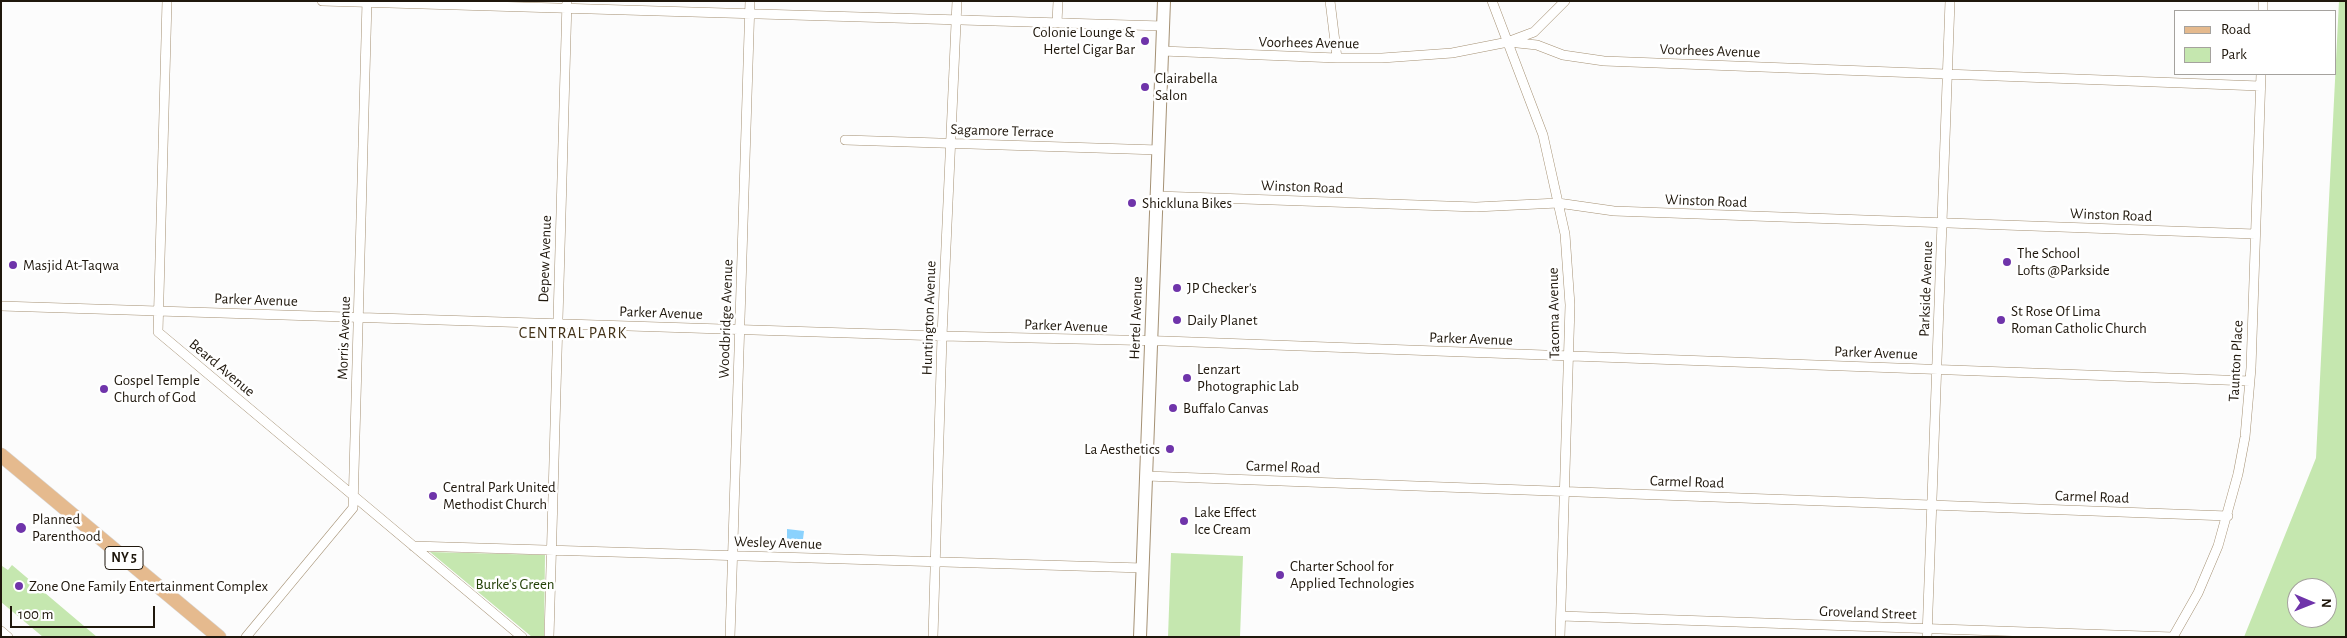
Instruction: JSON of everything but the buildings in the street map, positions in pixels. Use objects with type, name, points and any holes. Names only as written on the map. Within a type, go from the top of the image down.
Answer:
[{"type":"main road","name":"NY 5","points":[[1,455],[220,637]]},
{"type":"street","name":"Beard Avenue","points":[[167,1],[158,332],[522,637]]},
{"type":"street","points":[[322,1],[567,5],[749,14],[1163,26]]},
{"type":"street","name":"Woodbridge Avenue","points":[[730,637],[750,1]]},
{"type":"street","name":"Huntington Avenue","points":[[933,637],[942,336],[957,1]]},
{"type":"street","points":[[1057,23],[1058,1]]},
{"type":"street","name":"Hertel Avenue","points":[[1140,637],[1164,1]]},
{"type":"street","points":[[1330,1],[1337,58]]},
{"type":"street","name":"Tacoma Avenue","points":[[1492,1],[1543,136],[1565,234],[1569,281],[1569,356],[1560,637]]},
{"type":"street","points":[[1508,42],[1534,32],[1565,1]]},
{"type":"street","name":"Parkside Avenue","points":[[1927,633],[1950,1]]},
{"type":"street","name":"Morris Avenue","points":[[246,637],[353,508],[367,2]]},
{"type":"street","name":"Depew Avenue","points":[[549,637],[567,5]]},
{"type":"street","name":"Voorhees Avenue","points":[[1162,51],[1337,58],[1423,56],[1452,53],[1508,42],[1537,46],[1568,56],[1604,62],[2260,86]]},
{"type":"street","name":"Taunton Place","points":[[2173,637],[2207,575],[2228,516],[2242,451],[2250,381],[2261,75]]},
{"type":"street","name":"Sagamore Terrace","points":[[845,140],[1159,150]]},
{"type":"street","name":"Winston Road","points":[[1157,196],[1476,207],[1558,203],[1614,211],[2255,234]]},
{"type":"street","name":"Parker Avenue","points":[[1,306],[739,330],[1151,341],[2250,381]]},
{"type":"street","name":"Carmel Road","points":[[1146,476],[2228,516]]},
{"type":"street","name":"Wesley Avenue","points":[[413,546],[1143,568]]},
{"type":"street","name":"Groveland Street","points":[[1561,616],[1927,633],[2173,637]]},
{"type":"street","points":[[1,631],[8,637]]},
{"type":"green space","points":[[2339,1],[2346,1],[2346,637],[2244,637],[2316,458],[2335,75],[2337,75]]},
{"type":"green space","name":"Burke's Green","points":[[430,552],[545,555],[544,637],[532,637]]},
{"type":"green space","points":[[1171,553],[1243,556],[1240,637],[1168,637]]},
{"type":"green space","name":"Zone One Family Entertainment Complex","points":[[12,565],[97,637],[43,637],[1,602],[1,568],[2,566],[8,570]]},
{"type":"water","points":[[787,529],[804,531],[803,539],[787,540]]},
{"type":"place","name":"Colonie Lounge & Hertel Cigar Bar","points":[[1145,41]]},
{"type":"place","name":"Clairabella Salon","points":[[1145,87]]},
{"type":"place","name":"Shickluna Bikes","points":[[1132,203]]},
{"type":"place","name":"The School Lofts @Parkside","points":[[2007,262]]},
{"type":"place","name":"Masjid At-Taqwa","points":[[13,265]]},
{"type":"place","name":"JP Checker's","points":[[1177,288]]},
{"type":"place","name":"Daily Planet","points":[[1177,320]]},
{"type":"place","name":"St Rose Of Lima Roman Catholic Church","points":[[2001,320]]},
{"type":"place","name":"Lenzart Photographic Lab","points":[[1187,378]]},
{"type":"place","name":"Gospel Temple Church of God","points":[[104,389]]},
{"type":"place","name":"Buffalo Canvas","points":[[1173,408]]},
{"type":"place","name":"La Aesthetics","points":[[1170,449]]},
{"type":"place","name":"Central Park United Methodist Church","points":[[433,496]]},
{"type":"place","name":"Lake Effect Ice Cream","points":[[1184,521]]},
{"type":"place","name":"Planned Parenthood","points":[[21,528]]},
{"type":"place","name":"Charter School for Applied Technologies","points":[[1280,575]]},
{"type":"place","name":"Zone One Family Entertainment Complex","points":[[19,586]]},
{"type":"district","name":"CENTRAL PARK","points":[[573,333]]}]
